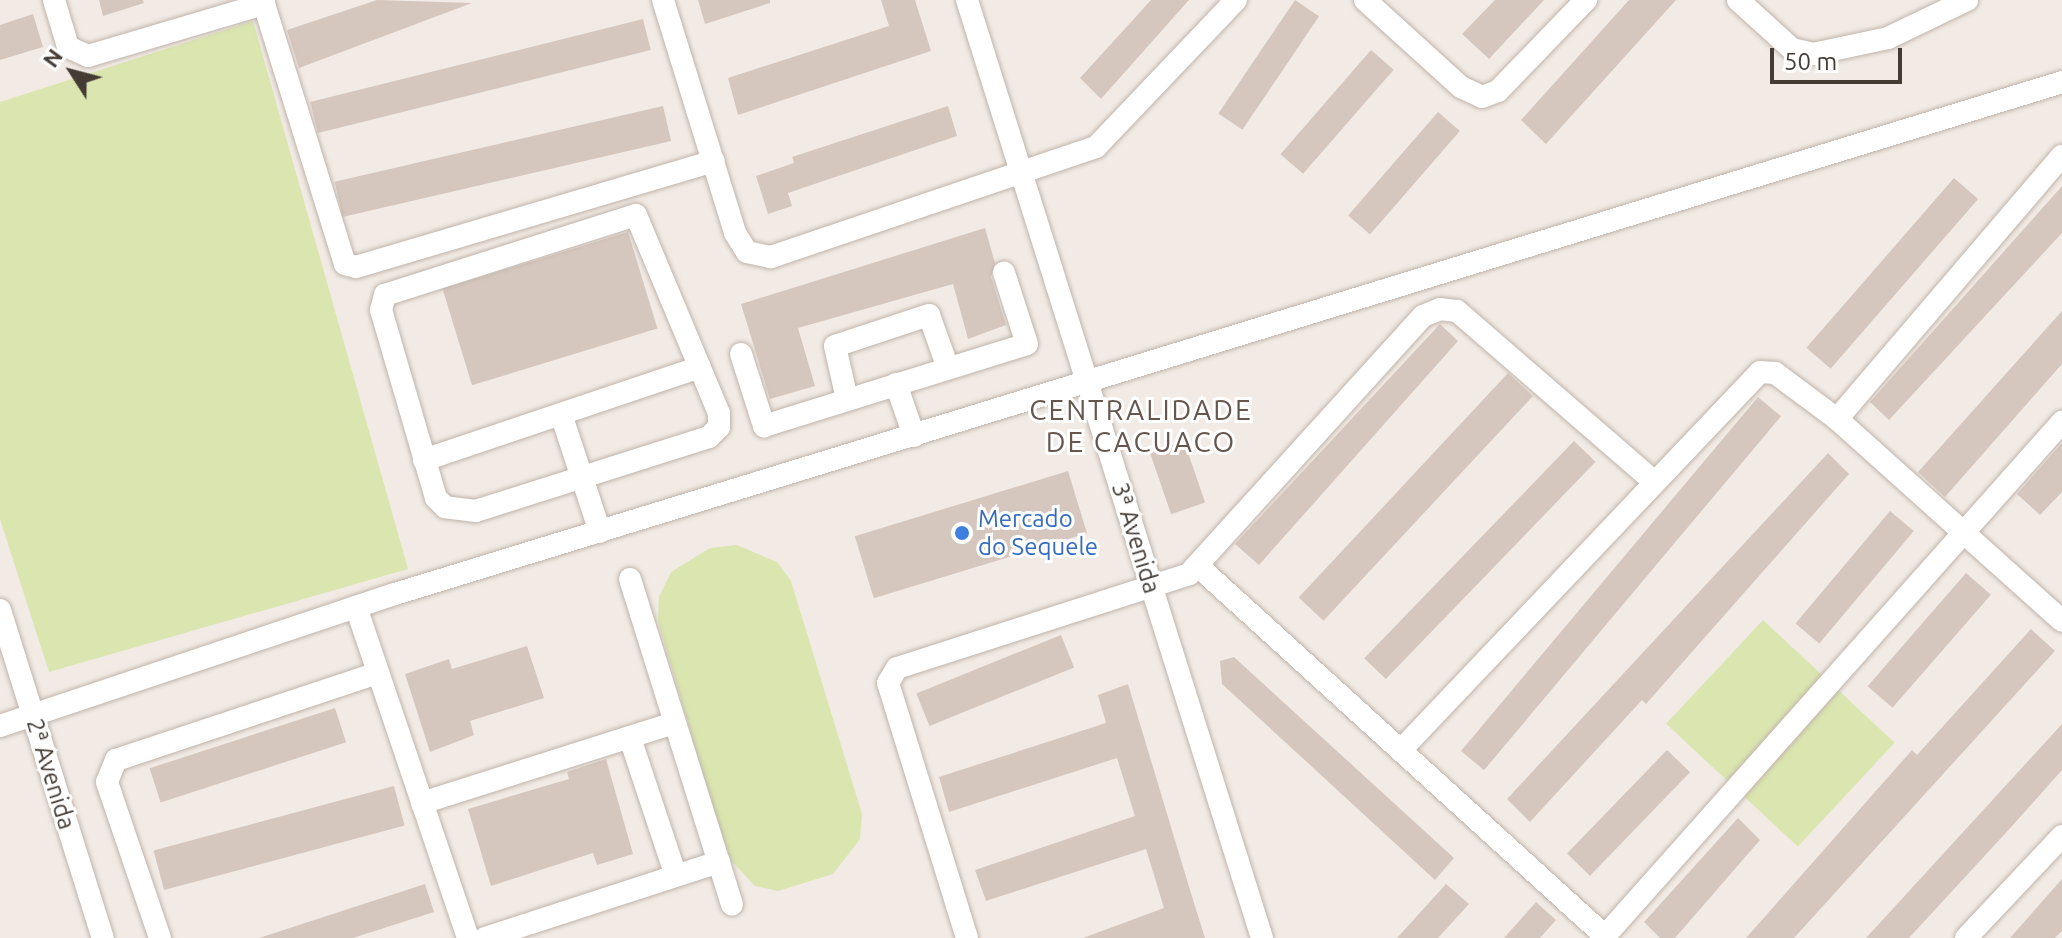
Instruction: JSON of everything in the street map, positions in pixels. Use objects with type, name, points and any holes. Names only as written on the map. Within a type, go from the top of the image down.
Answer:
[{"type":"street","points":[[54,0],[68,47],[88,56],[264,4],[345,264],[356,267],[714,161]]},
{"type":"street","points":[[663,0],[735,233],[747,252],[771,257],[1096,147],[1117,131],[1236,0]]},
{"type":"street","name":"3ª Avenida","points":[[967,0],[1262,938]]},
{"type":"street","points":[[1365,0],[1461,87],[1482,97],[1498,91],[1586,0]]},
{"type":"street","points":[[1738,0],[1792,49],[1813,54],[1888,38],[1967,0]]},
{"type":"street","points":[[0,726],[356,607],[2062,82]]},
{"type":"street","points":[[1837,419],[2062,156]]},
{"type":"street","points":[[636,215],[719,413],[719,427],[709,437],[579,475],[476,511],[460,511],[436,498],[424,460],[381,310],[385,295],[397,287],[636,215]]},
{"type":"street","points":[[741,354],[764,426],[1027,344],[1004,273]]},
{"type":"street","points":[[967,938],[888,683],[891,674],[1151,587],[1199,567],[1423,316],[1440,309],[1457,311],[1652,480]]},
{"type":"street","points":[[847,399],[835,346],[929,315],[948,368]]},
{"type":"street","points":[[424,460],[700,367]]},
{"type":"street","points":[[1401,750],[1652,480],[1760,372],[1775,373],[1837,419],[1962,535],[2062,621]]},
{"type":"street","points":[[896,384],[914,436]]},
{"type":"street","points":[[561,414],[600,532]]},
{"type":"street","points":[[1199,567],[1606,937],[2062,422]]},
{"type":"street","points":[[630,579],[732,904]]},
{"type":"street","points":[[356,607],[468,938]]},
{"type":"street","name":"2ª Avenida","points":[[0,610],[103,938]]},
{"type":"street","points":[[160,938],[107,782],[116,760],[378,673]]},
{"type":"street","points":[[422,803],[674,723]]},
{"type":"street","points":[[630,738],[676,876]]},
{"type":"street","points":[[1966,938],[2062,836]]},
{"type":"street","points":[[485,938],[719,862]]},
{"type":"green space","points":[[253,21],[408,569],[49,672],[0,519],[0,102]]},
{"type":"green space","points":[[737,545],[777,562],[791,581],[862,814],[860,839],[833,874],[778,891],[755,886],[727,856],[658,621],[659,597],[671,572],[710,548]]},
{"type":"green space","points":[[1763,620],[1895,743],[1798,847],[1666,724]]},
{"type":"building","points":[[99,0],[143,0],[144,3],[103,16]]},
{"type":"building","points":[[377,0],[472,3],[299,68],[287,30]]},
{"type":"building","points":[[698,0],[770,0],[770,3],[705,24]]},
{"type":"building","points":[[881,0],[915,0],[931,51],[738,115],[728,78],[889,26]]},
{"type":"building","points":[[1151,0],[1189,0],[1101,99],[1080,78]]},
{"type":"building","points":[[1295,0],[1319,16],[1242,130],[1218,114]]},
{"type":"building","points":[[1495,0],[1544,0],[1489,59],[1462,34]]},
{"type":"building","points":[[1629,0],[1676,0],[1546,144],[1521,120]]},
{"type":"building","points":[[33,14],[43,47],[0,60],[0,25]]},
{"type":"building","points":[[643,19],[651,50],[318,133],[310,102]]},
{"type":"building","points":[[1371,50],[1394,70],[1303,174],[1280,154]]},
{"type":"building","points":[[663,106],[671,141],[343,217],[335,182]]},
{"type":"building","points":[[948,106],[957,136],[788,193],[792,206],[768,214],[756,176],[794,163],[792,157]]},
{"type":"building","points":[[1438,112],[1460,131],[1370,234],[1348,215]]},
{"type":"building","points":[[1954,178],[1978,199],[1831,369],[1806,348]]},
{"type":"building","points":[[2062,186],[2062,233],[1889,420],[1870,402]]},
{"type":"building","points":[[985,228],[995,263],[991,277],[1006,325],[968,339],[953,284],[798,328],[815,386],[770,399],[741,304]]},
{"type":"building","points":[[628,232],[658,329],[472,385],[442,289]]},
{"type":"building","points":[[2062,311],[2062,364],[1945,497],[1918,472]]},
{"type":"building","points":[[1440,324],[1458,341],[1259,565],[1235,544]]},
{"type":"building","points":[[1508,373],[1533,396],[1323,621],[1299,598]]},
{"type":"building","points":[[1758,397],[1781,416],[1484,770],[1461,751]]},
{"type":"building","points":[[1184,441],[1205,502],[1171,514],[1150,453]]},
{"type":"building","points":[[1574,441],[1596,462],[1386,679],[1364,658]]},
{"type":"building","points":[[2062,443],[2062,492],[2040,515],[2017,494]]},
{"type":"building","points":[[1828,453],[1849,474],[1646,704],[1642,700],[1530,822],[1507,799]]},
{"type":"building","points":[[1068,471],[1087,533],[874,598],[855,536]]},
{"type":"building","points":[[1890,511],[1914,531],[1819,644],[1796,624]]},
{"type":"building","points":[[1966,573],[1991,595],[1892,708],[1868,686]]},
{"type":"building","points":[[2031,629],[2055,651],[1794,938],[1746,938],[1912,750],[1917,755]]},
{"type":"building","points":[[1061,635],[1074,667],[929,726],[916,693]]},
{"type":"building","points":[[527,646],[544,698],[470,721],[474,735],[430,752],[405,674],[449,659],[452,669]]},
{"type":"building","points":[[1234,657],[1454,858],[1435,880],[1222,684],[1220,661]]},
{"type":"building","points":[[1128,684],[1205,938],[1083,938],[1164,908],[1146,849],[986,901],[975,870],[1135,816],[1117,758],[949,812],[939,777],[1106,723],[1098,695]]},
{"type":"building","points":[[335,708],[346,742],[161,802],[150,768]]},
{"type":"building","points":[[2062,724],[2062,770],[2013,825],[1909,938],[1866,938]]},
{"type":"building","points":[[1667,750],[1690,772],[1590,876],[1567,854]]},
{"type":"building","points":[[606,759],[633,854],[597,865],[593,853],[491,886],[468,809],[569,779],[567,772]]},
{"type":"building","points":[[394,786],[405,826],[164,890],[153,850]]},
{"type":"building","points":[[1738,818],[1760,840],[1675,938],[1660,938],[1644,922]]},
{"type":"building","points":[[2062,879],[2062,931],[2055,938],[2010,938]]},
{"type":"building","points":[[425,884],[434,912],[353,938],[259,938]]},
{"type":"building","points":[[1446,884],[1469,904],[1438,938],[1397,938]]},
{"type":"building","points":[[1536,902],[1556,920],[1540,938],[1504,938]]},
{"type":"place","name":"Mercado do Sequele","points":[[962,533]]},
{"type":"district","name":"CENTRALIDADE DE CACUACO","points":[[1141,426]]}]
